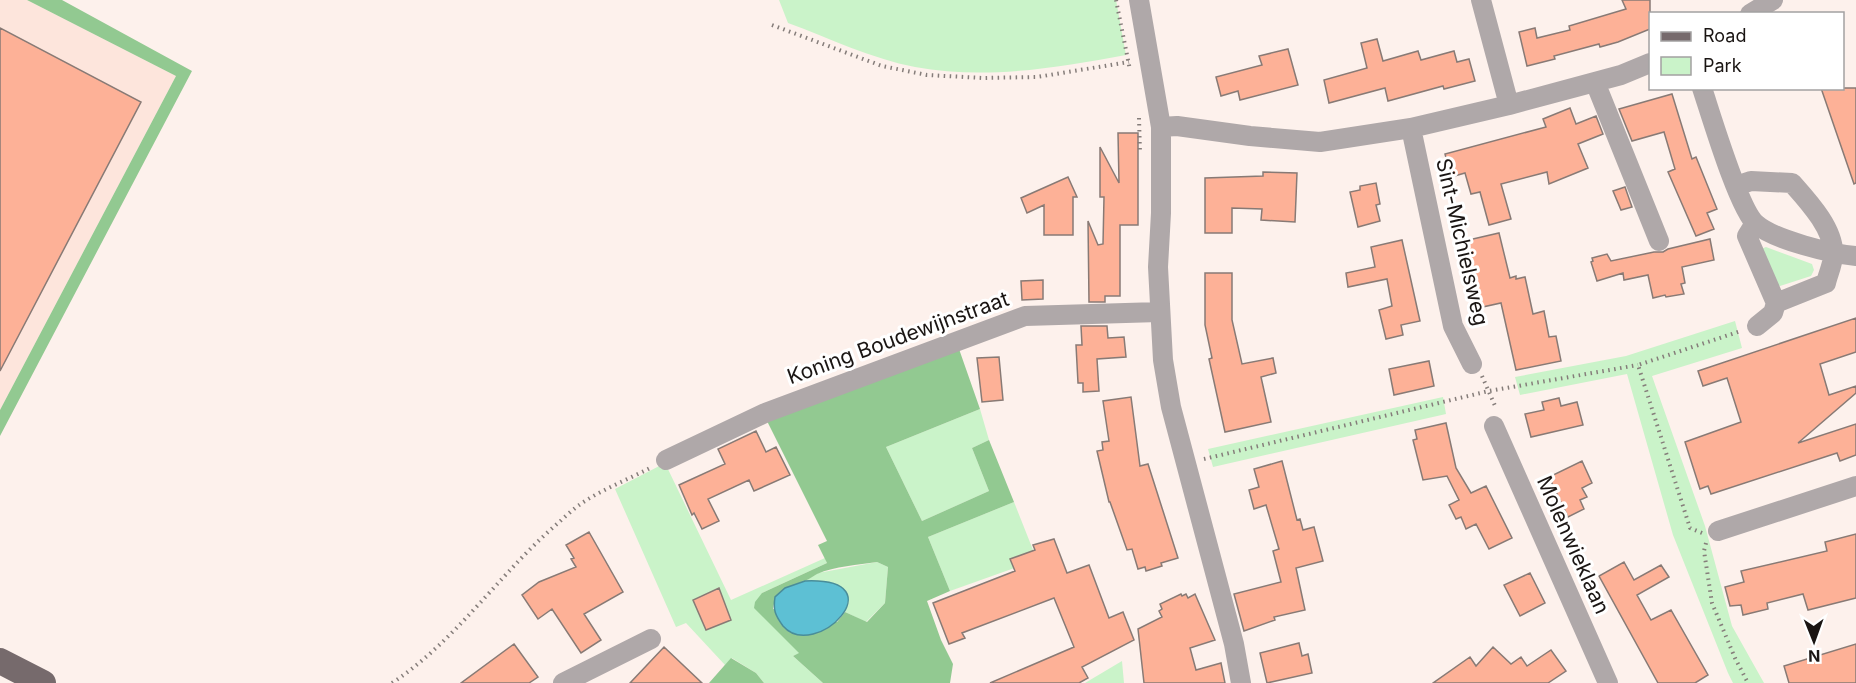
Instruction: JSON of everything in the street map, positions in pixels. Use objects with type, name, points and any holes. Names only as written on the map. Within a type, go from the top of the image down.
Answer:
[{"type":"main road","points":[[0,661],[43,683]]},
{"type":"street","points":[[1139,0],[1161,127],[1161,213],[1158,267],[1163,360],[1171,407],[1234,644],[1241,683]]},
{"type":"street","points":[[1481,0],[1509,105]]},
{"type":"street","points":[[1753,12],[1773,0]]},
{"type":"street","points":[[1161,127],[1177,126],[1250,136],[1320,142],[1412,128],[1509,105],[1621,75],[1649,63]]},
{"type":"street","points":[[1596,82],[1659,241]]},
{"type":"street","points":[[1702,90],[1736,186],[1747,212],[1755,223],[1767,232],[1834,254],[1856,256]]},
{"type":"street","name":"Sint-Michielsweg","points":[[1412,128],[1453,326],[1472,364]]},
{"type":"street","points":[[1736,186],[1751,181],[1792,183],[1820,216],[1829,234],[1834,254],[1826,283],[1776,303]]},
{"type":"street","points":[[1755,223],[1747,236],[1776,303],[1773,313],[1757,326]]},
{"type":"street","name":"Koning Boudewijnstraat","points":[[666,460],[765,413],[1025,316],[1159,312]]},
{"type":"street","name":"Molenwieklaan","points":[[1494,426],[1608,683]]},
{"type":"street","points":[[1718,531],[1856,486]]},
{"type":"street","points":[[573,680],[651,639]]},
{"type":"path","points":[[772,25],[882,66],[927,75],[983,78],[1037,77],[1150,58]]},
{"type":"path","points":[[1204,459],[1489,391],[1638,365],[1757,326]]},
{"type":"path","points":[[1472,364],[1485,379],[1497,410],[1494,426]]},
{"type":"path","points":[[1638,365],[1690,528],[1708,535],[1704,551],[1712,603],[1748,683]]},
{"type":"path","points":[[1201,448],[1207,470]]},
{"type":"path","points":[[392,683],[413,669],[452,631],[508,570],[582,503],[666,460]]},
{"type":"shaded area","points":[[0,0],[27,0],[176,76],[0,410]]},
{"type":"green space","points":[[27,0],[62,0],[192,71],[0,436],[0,410],[176,76]]},
{"type":"green space","points":[[779,0],[1116,0],[1126,55],[1020,71],[941,71],[915,67],[867,54],[788,23]]},
{"type":"green space","points":[[1766,247],[1812,264],[1814,270],[1811,276],[1780,286],[1776,285],[1761,249]]},
{"type":"green space","points":[[1735,321],[1742,348],[1652,376],[1705,526],[1732,626],[1764,683],[1733,683],[1728,673],[1673,535],[1627,374],[1520,395],[1515,377],[1626,356]]},
{"type":"green space","points":[[959,349],[980,409],[886,447],[922,521],[989,491],[972,448],[989,440],[1014,502],[928,537],[950,591],[927,601],[941,640],[953,664],[950,683],[823,683],[793,656],[799,653],[754,608],[755,602],[762,593],[827,563],[818,545],[827,541],[764,415]],"holes":[[[877,562],[888,567],[885,603],[867,622],[845,612],[837,622],[773,609],[777,596],[784,589],[824,571]]]},
{"type":"green space","points":[[1443,397],[1446,414],[1213,467],[1208,449]]},
{"type":"green space","points":[[980,409],[989,440],[972,448],[989,491],[922,521],[886,447]]},
{"type":"green space","points":[[665,463],[731,600],[825,558],[827,563],[762,593],[800,653],[793,656],[823,683],[764,683],[756,673],[732,658],[725,665],[686,623],[676,627],[615,489]]},
{"type":"green space","points":[[1014,502],[1037,560],[950,591],[928,537]]},
{"type":"green space","points":[[877,562],[888,567],[885,603],[866,622],[845,612],[848,602],[817,581],[805,581],[818,573]]},
{"type":"green space","points":[[731,658],[756,673],[764,683],[709,683]]},
{"type":"green space","points":[[1122,661],[1124,683],[1085,683]]},
{"type":"water","points":[[805,581],[832,583],[846,592],[848,603],[841,616],[829,627],[813,634],[797,635],[783,626],[778,619],[775,612],[775,597],[785,588]]},
{"type":"building","points":[[1622,0],[1650,0],[1649,29],[1618,42],[1600,47],[1599,44],[1527,66],[1519,32],[1535,28],[1537,38],[1570,30],[1569,26],[1626,9]]},
{"type":"building","points":[[0,28],[141,102],[0,371]]},
{"type":"building","points":[[1377,39],[1383,61],[1418,51],[1421,60],[1454,51],[1457,62],[1469,59],[1475,81],[1444,89],[1443,86],[1388,101],[1385,88],[1329,103],[1324,80],[1367,68],[1361,43]]},
{"type":"building","points":[[1288,49],[1298,85],[1240,100],[1238,91],[1221,96],[1216,77],[1262,65],[1259,56]]},
{"type":"building","points":[[1856,88],[1856,183],[1854,184],[1822,90]]},
{"type":"building","points":[[1672,94],[1692,159],[1696,157],[1717,209],[1707,213],[1714,229],[1696,236],[1668,172],[1675,169],[1664,132],[1632,141],[1619,109]]},
{"type":"building","points":[[1570,108],[1576,124],[1596,116],[1603,134],[1578,144],[1588,168],[1549,184],[1547,172],[1501,184],[1511,219],[1489,225],[1480,192],[1471,194],[1465,173],[1451,177],[1445,154],[1546,127],[1543,119]]},
{"type":"building","points":[[1118,133],[1138,133],[1138,225],[1120,225],[1120,296],[1105,296],[1105,302],[1089,302],[1088,221],[1098,245],[1103,244],[1104,197],[1100,197],[1100,147],[1119,183]]},
{"type":"building","points":[[1263,172],[1297,173],[1295,222],[1261,220],[1262,209],[1232,208],[1232,233],[1205,233],[1205,178],[1263,176]]},
{"type":"building","points":[[1068,177],[1077,197],[1073,197],[1073,235],[1044,235],[1044,205],[1027,213],[1021,198]]},
{"type":"building","points":[[1376,183],[1380,204],[1376,205],[1380,221],[1358,227],[1350,192],[1360,190],[1360,186]]},
{"type":"building","points":[[1625,187],[1632,207],[1621,210],[1613,191]]},
{"type":"building","points":[[1499,233],[1510,278],[1525,277],[1533,314],[1544,311],[1549,337],[1556,336],[1561,361],[1516,370],[1501,303],[1478,308],[1464,241]]},
{"type":"building","points":[[1710,239],[1714,260],[1682,267],[1685,283],[1681,284],[1684,294],[1653,298],[1648,275],[1624,280],[1623,273],[1597,281],[1591,262],[1592,258],[1607,254],[1611,261],[1663,252]]},
{"type":"building","points":[[1402,240],[1420,321],[1401,325],[1403,335],[1386,339],[1379,310],[1392,306],[1387,279],[1348,287],[1346,273],[1375,267],[1371,247]]},
{"type":"building","points":[[1205,273],[1232,273],[1232,320],[1242,364],[1273,358],[1276,373],[1261,377],[1271,422],[1225,432],[1209,359],[1212,358],[1205,325]]},
{"type":"building","points":[[1043,280],[1043,299],[1022,300],[1021,281]]},
{"type":"building","points":[[1856,318],[1856,352],[1820,364],[1829,395],[1856,386],[1856,393],[1798,443],[1856,424],[1856,455],[1840,461],[1837,453],[1711,494],[1708,486],[1700,489],[1685,442],[1741,422],[1727,378],[1703,386],[1698,371]]},
{"type":"building","points":[[1081,326],[1107,326],[1108,338],[1124,337],[1126,357],[1097,359],[1099,391],[1083,392],[1083,383],[1078,383],[1076,345],[1082,345]]},
{"type":"building","points":[[999,357],[1003,400],[982,402],[977,358]]},
{"type":"building","points":[[1429,361],[1434,386],[1394,395],[1389,369]]},
{"type":"building","points":[[1131,397],[1140,466],[1148,464],[1178,558],[1146,571],[1145,567],[1138,569],[1132,549],[1127,550],[1109,502],[1097,451],[1103,450],[1102,442],[1109,441],[1103,401]]},
{"type":"building","points":[[1559,398],[1561,406],[1577,402],[1583,425],[1531,437],[1525,414],[1544,410],[1542,402]]},
{"type":"building","points":[[1446,423],[1456,468],[1471,493],[1486,486],[1512,538],[1489,549],[1476,524],[1466,529],[1461,517],[1456,519],[1449,505],[1459,500],[1447,476],[1423,480],[1413,440],[1417,439],[1415,430]]},
{"type":"building","points":[[756,431],[766,452],[776,447],[790,475],[754,491],[749,480],[708,499],[719,521],[702,529],[694,513],[692,515],[679,485],[725,464],[718,449]]},
{"type":"building","points":[[1282,461],[1297,520],[1300,519],[1303,530],[1314,527],[1323,561],[1296,568],[1305,610],[1274,617],[1275,620],[1244,631],[1234,594],[1281,582],[1273,551],[1279,549],[1266,505],[1254,509],[1249,490],[1259,487],[1254,469]]},
{"type":"building","points":[[1582,461],[1592,483],[1582,488],[1587,497],[1580,500],[1584,509],[1568,517],[1549,477]]},
{"type":"building","points":[[589,532],[623,592],[584,614],[601,640],[581,653],[552,609],[538,619],[522,595],[539,582],[576,567],[571,559],[574,558],[566,545]]},
{"type":"building","points":[[1856,534],[1856,598],[1808,610],[1803,594],[1767,603],[1768,609],[1743,615],[1741,605],[1730,606],[1725,587],[1744,582],[1741,571],[1827,551],[1825,542]]},
{"type":"building","points":[[1054,539],[1067,573],[1089,565],[1109,618],[1123,612],[1134,640],[1082,667],[1088,678],[1079,683],[990,683],[1074,647],[1054,598],[962,633],[965,638],[949,644],[933,603],[1015,571],[1010,559],[1035,550],[1033,545]]},
{"type":"building","points":[[1624,562],[1634,580],[1661,565],[1669,577],[1637,595],[1651,620],[1671,610],[1708,675],[1695,683],[1658,683],[1599,576]]},
{"type":"building","points":[[1530,573],[1545,603],[1520,616],[1504,585]]},
{"type":"building","points":[[719,588],[731,620],[706,630],[693,600]]},
{"type":"building","points":[[1181,594],[1182,596],[1186,594],[1188,598],[1195,594],[1215,640],[1190,648],[1196,670],[1221,663],[1225,683],[1144,683],[1138,629],[1162,617],[1159,611],[1162,609],[1160,604]]},
{"type":"building","points":[[1299,643],[1302,656],[1308,654],[1312,673],[1267,683],[1260,653]]},
{"type":"building","points":[[514,644],[538,677],[529,683],[461,683]]},
{"type":"building","points":[[1856,644],[1856,683],[1789,683],[1784,666]]},
{"type":"building","points":[[664,647],[702,683],[630,683]]},
{"type":"building","points":[[1493,647],[1511,664],[1521,657],[1527,666],[1551,650],[1566,671],[1548,683],[1433,683],[1470,657],[1476,666]]}]
